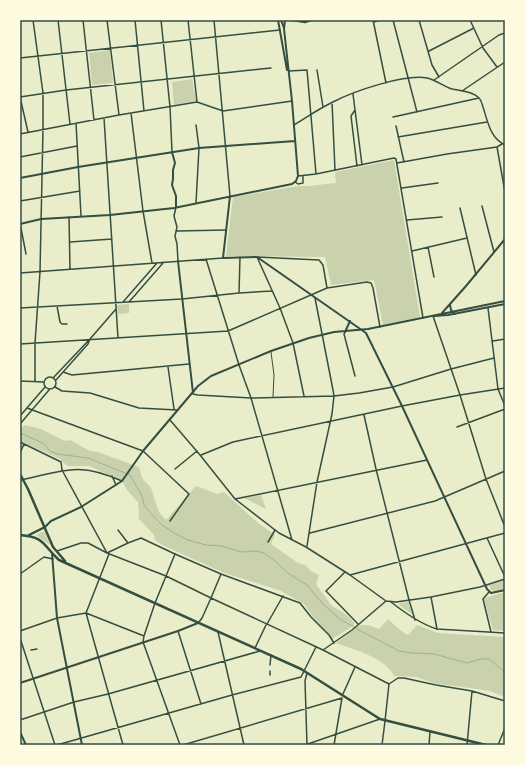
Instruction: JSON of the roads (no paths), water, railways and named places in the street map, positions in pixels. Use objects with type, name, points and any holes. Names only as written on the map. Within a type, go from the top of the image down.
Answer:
[{"type":"main road","points":[[293,20],[305,22],[311,20]]},
{"type":"main road","points":[[20,474],[45,527],[54,552],[59,560],[306,671],[342,696],[380,719],[486,745]]},
{"type":"main road","points":[[28,535],[45,527]]},
{"type":"main road","points":[[20,535],[28,535],[41,540],[66,563]]},
{"type":"street","points":[[33,20],[43,93],[40,272],[36,307],[35,381]]},
{"type":"street","points":[[58,20],[70,124]]},
{"type":"street","points":[[83,20],[94,120]]},
{"type":"street","points":[[107,20],[119,115]]},
{"type":"street","points":[[134,20],[144,111]]},
{"type":"street","points":[[161,20],[170,107],[172,152],[175,163],[172,185],[176,196],[174,216],[177,231],[174,236],[178,244],[178,261],[193,394]]},
{"type":"street","points":[[188,20],[197,102]]},
{"type":"street","points":[[214,20],[230,196],[223,258]]},
{"type":"street","points":[[278,20],[290,83]]},
{"type":"street","points":[[281,20],[284,29],[292,101],[298,176],[295,182]]},
{"type":"street","points":[[284,29],[285,20]]},
{"type":"street","points":[[380,20],[373,21],[386,83]]},
{"type":"street","points":[[393,20],[417,112]]},
{"type":"street","points":[[419,20],[432,65],[439,77]]},
{"type":"street","points":[[470,20],[483,48],[497,67]]},
{"type":"street","points":[[428,51],[474,28]]},
{"type":"street","points":[[20,58],[280,30]]},
{"type":"street","points":[[434,80],[483,48],[499,35],[505,33]]},
{"type":"street","points":[[462,91],[505,62]]},
{"type":"street","points":[[28,132],[20,97],[66,90],[271,68]]},
{"type":"street","points":[[289,71],[307,70],[316,174]]},
{"type":"street","points":[[317,70],[323,107]]},
{"type":"street","points":[[294,125],[332,102],[370,87],[407,78],[419,77],[434,80],[450,88],[475,95],[479,98],[493,136],[505,145]]},
{"type":"street","points":[[353,94],[362,165]]},
{"type":"street","points":[[393,117],[479,98]]},
{"type":"street","points":[[20,134],[197,102],[222,111],[292,101]]},
{"type":"street","points":[[332,102],[335,170]]},
{"type":"street","points":[[355,110],[351,116],[357,166]]},
{"type":"street","points":[[131,113],[143,211],[152,263]]},
{"type":"street","points":[[104,118],[118,338]]},
{"type":"street","points":[[398,137],[488,122]]},
{"type":"street","points":[[76,123],[81,216]]},
{"type":"street","points":[[196,125],[199,148],[196,203]]},
{"type":"street","points":[[396,126],[404,162]]},
{"type":"street","points":[[20,178],[136,157],[199,148],[295,141]]},
{"type":"street","points":[[397,163],[497,148],[502,144]]},
{"type":"street","points":[[20,157],[77,146]]},
{"type":"street","points":[[497,148],[505,192]]},
{"type":"street","points":[[298,176],[316,174],[395,158],[402,188],[422,318]]},
{"type":"street","points":[[26,254],[20,224],[41,220],[110,215],[176,207],[295,182],[300,184],[303,183],[304,176]]},
{"type":"street","points":[[402,188],[438,183]]},
{"type":"street","points":[[20,201],[80,191]]},
{"type":"street","points":[[482,206],[494,252]]},
{"type":"street","points":[[460,208],[476,275]]},
{"type":"street","points":[[69,217],[70,269]]},
{"type":"street","points":[[407,220],[442,217]]},
{"type":"street","points":[[177,231],[226,230]]},
{"type":"street","points":[[412,251],[467,238]]},
{"type":"street","points":[[441,313],[476,275],[505,239]]},
{"type":"street","points":[[70,242],[112,240]]},
{"type":"street","points":[[428,247],[434,277]]},
{"type":"street","points":[[239,293],[240,257]]},
{"type":"street","points":[[20,273],[206,259],[257,257],[318,260],[323,265],[327,288]]},
{"type":"street","points":[[257,257],[280,308],[293,343],[304,396]]},
{"type":"street","points":[[257,257],[315,296],[368,335],[489,592]]},
{"type":"street","points":[[206,259],[228,331],[251,398],[292,540]]},
{"type":"street","points":[[129,302],[163,262]]},
{"type":"street","points":[[123,302],[157,263]]},
{"type":"street","points":[[20,344],[228,331],[327,288],[367,282],[371,283],[373,288],[380,326]]},
{"type":"street","points":[[20,308],[182,299],[272,291]]},
{"type":"street","points":[[306,547],[310,533],[317,482],[331,422],[334,396],[315,296]]},
{"type":"street","points":[[45,527],[52,521],[81,507],[122,481],[143,451],[200,384],[208,378],[271,351],[322,334],[368,329],[505,301]]},
{"type":"street","points":[[450,304],[452,311],[456,314]]},
{"type":"street","points":[[433,316],[439,317],[505,304]]},
{"type":"street","points":[[57,306],[60,322],[62,324],[67,324]]},
{"type":"street","points":[[488,308],[498,389],[505,406]]},
{"type":"street","points":[[53,378],[116,309]]},
{"type":"street","points":[[433,316],[460,395],[486,479],[505,527]]},
{"type":"street","points":[[350,321],[344,334],[355,376]]},
{"type":"street","points":[[368,329],[368,335]]},
{"type":"street","points":[[55,387],[56,380],[88,344],[90,339]]},
{"type":"street","points":[[493,341],[505,339]]},
{"type":"street","points":[[193,394],[251,398],[359,394],[494,358]]},
{"type":"street","points":[[63,372],[72,376],[189,364]]},
{"type":"street","points":[[168,366],[174,409]]},
{"type":"street","points":[[49,390],[45,387],[44,382],[48,377],[56,380]]},
{"type":"street","points":[[20,381],[44,382]]},
{"type":"street","points":[[20,416],[45,387]]},
{"type":"street","points":[[55,387],[62,391],[90,393],[139,408],[179,410]]},
{"type":"street","points":[[20,424],[49,390],[55,387]]},
{"type":"street","points":[[200,455],[233,442],[402,406],[505,388]]},
{"type":"street","points":[[27,408],[143,451],[189,494],[170,521]]},
{"type":"street","points":[[457,427],[505,409]]},
{"type":"street","points":[[364,415],[399,562],[415,620]]},
{"type":"street","points":[[170,420],[197,451],[234,498],[275,530],[306,547],[350,575],[386,601],[390,602],[431,597],[485,585],[505,578],[487,538]]},
{"type":"street","points":[[20,442],[61,462],[62,470],[81,507],[108,553]]},
{"type":"street","points":[[20,453],[24,444]]},
{"type":"street","points":[[175,469],[197,451]]},
{"type":"street","points":[[234,498],[427,460]]},
{"type":"street","points":[[22,480],[62,470],[81,468],[95,470],[122,481]]},
{"type":"street","points":[[310,533],[435,501],[505,471]]},
{"type":"street","points":[[112,476],[116,485]]},
{"type":"street","points":[[118,530],[128,543]]},
{"type":"street","points":[[268,542],[275,530]]},
{"type":"street","points":[[350,575],[505,534]]},
{"type":"street","points":[[123,745],[86,613],[108,553],[128,543],[141,538],[221,574],[300,603],[311,617],[329,635],[334,643]]},
{"type":"street","points":[[82,745],[57,618],[53,559],[54,552],[84,542],[166,576],[323,650],[389,684]]},
{"type":"street","points":[[175,554],[155,603],[143,642],[180,745]]},
{"type":"street","points":[[20,574],[44,558],[53,559]]},
{"type":"street","points":[[53,565],[55,561],[59,560]]},
{"type":"street","points":[[345,572],[326,592],[357,625]]},
{"type":"street","points":[[20,683],[178,631],[199,622],[221,574]]},
{"type":"street","points":[[489,592],[494,593],[505,590]]},
{"type":"street","points":[[489,592],[483,599],[491,632]]},
{"type":"street","points":[[255,648],[283,596]]},
{"type":"street","points":[[431,597],[437,629]]},
{"type":"street","points":[[323,650],[352,630],[386,601]]},
{"type":"street","points":[[390,602],[415,620],[426,626],[437,629],[505,633]]},
{"type":"street","points":[[20,631],[57,618],[86,613],[144,636]]},
{"type":"street","points":[[178,631],[201,704]]},
{"type":"street","points":[[218,631],[244,745]]},
{"type":"street","points":[[20,638],[56,745],[301,677],[306,671],[316,648]]},
{"type":"street","points":[[31,650],[37,648]]},
{"type":"street","points":[[20,720],[74,702],[262,651]]},
{"type":"street","points":[[270,665],[271,655]]},
{"type":"street","points":[[334,745],[342,696],[355,667]]},
{"type":"street","points":[[306,671],[306,745],[380,719]]},
{"type":"street","points":[[301,677],[305,681]]},
{"type":"street","points":[[382,745],[389,684],[398,678],[472,691],[505,701]]},
{"type":"street","points":[[466,745],[472,691]]},
{"type":"street","points":[[183,745],[307,709],[342,696]]},
{"type":"street","points":[[498,745],[505,728]]},
{"type":"street","points":[[20,732],[26,745]]},
{"type":"street","points":[[429,745],[430,732]]},
{"type":"lane","points":[[271,351],[274,375],[272,397]]},
{"type":"waterway","points":[[20,433],[43,443],[50,451],[57,454],[88,458],[130,475],[142,496],[144,505],[161,524],[174,533],[188,540],[206,545],[221,546],[242,552],[256,551],[264,553],[289,574],[307,585],[323,604],[340,619],[399,651],[434,654],[467,663],[481,659],[489,659],[505,672]]}]
